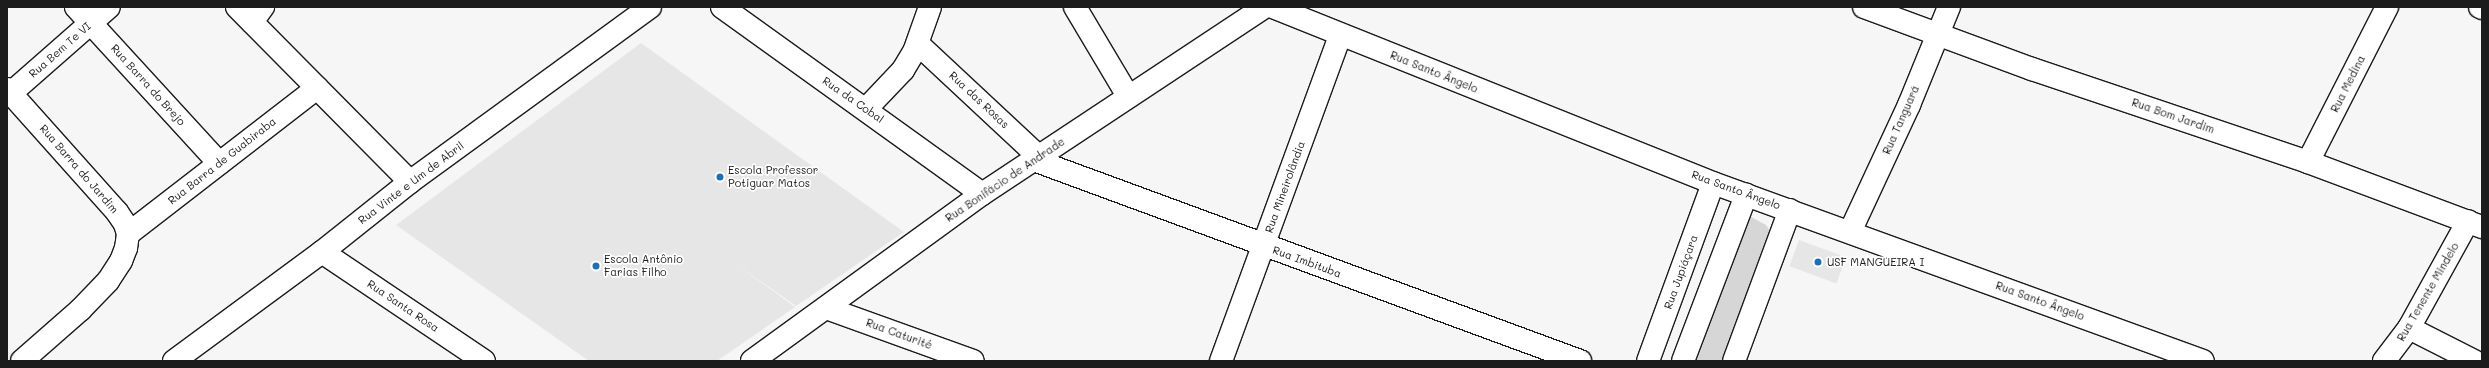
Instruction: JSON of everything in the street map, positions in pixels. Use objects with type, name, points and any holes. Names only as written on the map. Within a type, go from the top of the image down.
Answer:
[{"type":"street","name":"Rua Barra do Brejo","points":[[76,7],[219,163]]},
{"type":"street","name":"Rua Bem Te VI","points":[[9,91],[109,7]]},
{"type":"street","name":"Rua Vinte e Um de Abril","points":[[174,361],[322,252],[410,182],[650,7]]},
{"type":"street","name":"Rua da Cobal","points":[[722,7],[866,109],[982,194]]},
{"type":"street","points":[[866,109],[903,70],[918,44],[930,7]]},
{"type":"street","points":[[1075,7],[1128,96]]},
{"type":"street","name":"Rua Bonifácio de Andrade","points":[[752,361],[982,194],[1264,7]]},
{"type":"street","name":"Rua Santo Ângelo","points":[[1273,7],[1713,183],[2203,361]]},
{"type":"street","name":"Rua Bom Jardim","points":[[1864,7],[2032,69],[2308,162],[2475,224]]},
{"type":"street","name":"Rua Tanguará","points":[[1850,232],[1909,105],[1949,7]]},
{"type":"street","name":"Rua Medina","points":[[2308,162],[2388,7]]},
{"type":"street","points":[[251,12],[317,88],[410,182]]},
{"type":"street","name":"Rua Mineirolândia","points":[[1221,361],[1340,35]]},
{"type":"street","name":"Rua das Rosas","points":[[918,44],[1036,158]]},
{"type":"street","name":"Rua Barra de Guabiraba","points":[[128,234],[317,88]]},
{"type":"street","name":"Rua Barra do Jardim","points":[[9,91],[117,212],[125,224],[128,234]]},
{"type":"street","name":"Rua Imbituba","points":[[1036,158],[1263,246],[1580,361]]},
{"type":"street","name":"Rua Jupiáçara","points":[[1648,361],[1713,183]]},
{"type":"street","points":[[1683,361],[1746,195]]},
{"type":"street","points":[[1734,361],[1790,210]]},
{"type":"street","name":"Rua Tenente Mindelo","points":[[2384,361],[2409,328],[2475,224]]},
{"type":"street","points":[[22,361],[80,310],[108,281],[121,260],[128,234]]},
{"type":"street","name":"Rua Santa Rosa","points":[[322,252],[484,361]]},
{"type":"street","name":"Rua Caturité","points":[[826,308],[973,361]]},
{"type":"street","points":[[2409,328],[2474,361]]},
{"type":"shaded area","points":[[641,43],[904,232],[796,306],[733,262],[795,307],[717,361],[589,361],[396,225]]},
{"type":"shaded area","points":[[1751,217],[1766,225],[1770,231],[1723,361],[1689,361],[1748,218]]},
{"type":"shaded area","name":"USF MANGUEIRA I","points":[[1799,240],[1846,257],[1836,283],[1789,266]]},
{"type":"place","name":"Escola Professor Potiguar Matos","points":[[720,177]]},
{"type":"place","name":"USF MANGUEIRA I","points":[[1818,262]]},
{"type":"place","name":"Escola Antônio Farias Filho","points":[[596,266]]}]
